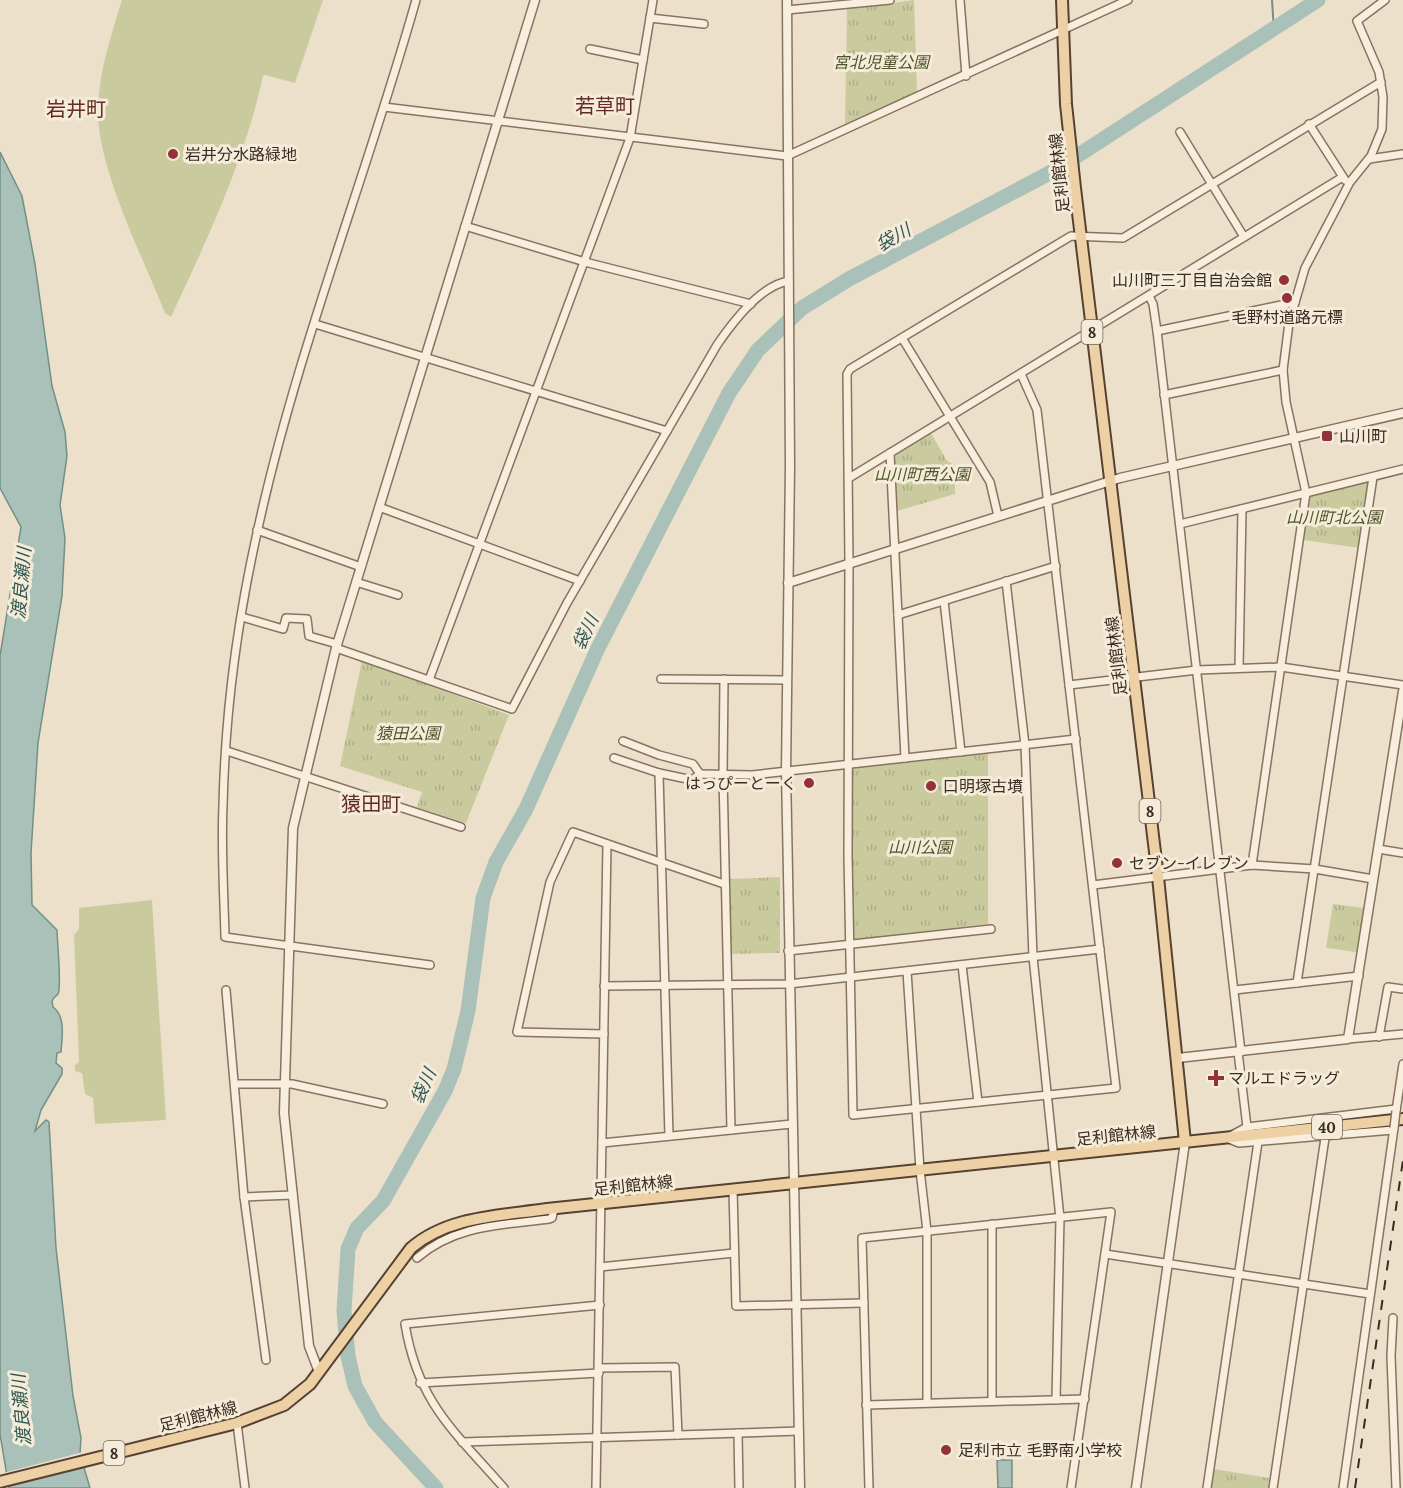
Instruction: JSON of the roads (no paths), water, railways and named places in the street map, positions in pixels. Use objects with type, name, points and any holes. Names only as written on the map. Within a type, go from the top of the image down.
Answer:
[{"type":"main road","name":"足利館林線","points":[[0,1482],[232,1424],[284,1405],[304,1391],[320,1371],[395,1266],[421,1240],[439,1229],[463,1221],[733,1189],[1185,1142],[1158,877],[1069,127],[1062,0]]},
{"type":"main road","name":"40","points":[[1185,1142],[1252,1135],[1398,1113]]},
{"type":"street","points":[[416,0],[298,375],[257,530],[228,715],[223,806],[225,937],[430,965]]},
{"type":"street","points":[[320,1371],[309,1346],[285,1127],[291,843],[337,646],[535,0]]},
{"type":"street","points":[[429,680],[630,138],[653,0]]},
{"type":"street","points":[[788,0],[787,156],[790,285],[786,771],[800,1488]]},
{"type":"street","points":[[787,10],[890,0]]},
{"type":"street","points":[[960,0],[966,76]]},
{"type":"street","points":[[384,106],[497,122],[787,156],[1063,32],[1128,0]]},
{"type":"street","points":[[1252,865],[1306,493],[1286,402],[1283,370],[1295,303],[1305,268],[1350,182],[1369,159],[1382,129],[1384,112],[1381,82],[1357,21],[1385,0]]},
{"type":"street","points":[[650,18],[704,24]]},
{"type":"street","points":[[590,49],[643,60]]},
{"type":"street","points":[[1021,374],[1037,410],[1116,1088],[853,1115],[848,764],[847,374],[850,369],[1071,236],[1123,238],[1381,82]]},
{"type":"street","points":[[1309,124],[1341,178],[1350,182]]},
{"type":"street","points":[[1180,132],[1244,237]]},
{"type":"street","points":[[1369,159],[1403,154]]},
{"type":"street","points":[[849,478],[1341,178]]},
{"type":"street","points":[[465,226],[585,262],[751,304]]},
{"type":"street","points":[[242,617],[283,629],[286,618],[307,619],[309,636],[512,709],[580,581],[717,345],[733,322],[751,304],[779,284],[790,285]]},
{"type":"street","points":[[1149,296],[1153,304],[1157,331],[1235,990],[1240,1052],[1252,1135],[1239,1275],[1207,1488]]},
{"type":"street","points":[[1157,331],[1295,303]]},
{"type":"street","points":[[315,324],[667,431]]},
{"type":"street","points":[[902,338],[990,482],[998,516]]},
{"type":"street","points":[[1164,395],[1283,370]]},
{"type":"street","points":[[788,583],[1110,481],[1403,413]]},
{"type":"street","points":[[890,453],[905,758]]},
{"type":"street","points":[[1180,524],[1403,469]]},
{"type":"street","points":[[1297,983],[1345,676],[1373,477]]},
{"type":"street","points":[[379,507],[580,581]]},
{"type":"street","points":[[1239,668],[1242,509]]},
{"type":"street","points":[[257,530],[361,567]]},
{"type":"street","points":[[898,615],[1056,566]]},
{"type":"street","points":[[356,582],[398,595]]},
{"type":"street","points":[[1006,582],[1025,745],[1033,957],[1060,1218],[1056,1400]]},
{"type":"street","points":[[944,601],[961,752]]},
{"type":"street","points":[[1070,685],[1197,670],[1281,667],[1403,685]]},
{"type":"street","points":[[662,679],[787,680]]},
{"type":"street","points":[[724,679],[724,884],[731,1130]]},
{"type":"street","points":[[1348,1039],[1403,691]]},
{"type":"street","points":[[614,758],[659,773],[692,780],[700,774],[723,776],[786,771],[1076,739]]},
{"type":"street","points":[[623,741],[659,755],[693,764],[700,774]]},
{"type":"street","points":[[227,751],[461,826]]},
{"type":"street","points":[[659,773],[669,1136]]},
{"type":"street","points":[[604,1034],[517,1032],[550,882],[573,832],[724,884]]},
{"type":"street","points":[[596,1488],[608,844]]},
{"type":"street","points":[[1378,849],[1403,853]]},
{"type":"street","points":[[1093,885],[1252,865],[1315,869],[1373,879]]},
{"type":"street","points":[[788,951],[991,929]]},
{"type":"street","points":[[604,986],[789,984],[1101,950]]},
{"type":"street","points":[[962,964],[978,1102]]},
{"type":"street","points":[[907,971],[920,1170],[927,1231],[927,1403]]},
{"type":"street","points":[[1235,990],[1359,976]]},
{"type":"street","points":[[1379,1037],[1388,987],[1403,989]]},
{"type":"street","points":[[226,990],[244,1197],[266,1360]]},
{"type":"street","points":[[1178,1058],[1403,1034]]},
{"type":"street","points":[[1343,1488],[1398,1113],[1403,1064]]},
{"type":"street","points":[[235,1084],[285,1084],[383,1104]]},
{"type":"street","points":[[602,1143],[792,1124]]},
{"type":"street","points":[[1252,1135],[1325,1138],[1394,1129]]},
{"type":"street","points":[[1273,1488],[1325,1138]]},
{"type":"street","points":[[1136,1488],[1185,1142]]},
{"type":"street","points":[[733,1189],[736,1306],[864,1303]]},
{"type":"street","points":[[244,1197],[293,1195]]},
{"type":"street","points":[[417,1258],[434,1245],[458,1233],[489,1226],[549,1219],[552,1218],[554,1209]]},
{"type":"street","points":[[868,1488],[862,1238],[1111,1212],[1071,1488]]},
{"type":"street","points":[[992,1224],[992,1401]]},
{"type":"street","points":[[600,1267],[734,1253]]},
{"type":"street","points":[[1105,1254],[1370,1294]]},
{"type":"street","points":[[504,1488],[462,1442],[434,1406],[420,1383],[405,1324],[600,1305]]},
{"type":"street","points":[[1394,1318],[1391,1356],[1396,1488]]},
{"type":"street","points":[[420,1383],[675,1367],[678,1435]]},
{"type":"street","points":[[866,1405],[1084,1399]]},
{"type":"street","points":[[232,1424],[245,1488]]},
{"type":"street","points":[[462,1442],[799,1431]]},
{"type":"street","points":[[738,1433],[739,1488]]},
{"type":"water","name":"渡良瀬川","points":[[0,152],[22,196],[35,264],[52,386],[65,432],[67,456],[60,505],[65,538],[62,596],[38,743],[31,853],[32,905],[57,930],[59,990],[52,1001],[62,1021],[61,1052],[57,1053],[56,1063],[62,1068],[62,1074],[41,1110],[35,1131],[46,1120],[49,1122],[56,1248],[73,1396],[81,1438],[80,1454],[90,1488],[9,1488],[0,1434],[0,656],[21,527],[0,488]]},
{"type":"water","points":[[997,1460],[1012,1460],[1012,1488],[998,1488]]},
{"type":"waterway","name":"袋川","points":[[1272,0],[1274,31]]},
{"type":"waterway","name":"袋川","points":[[436,1488],[375,1422],[355,1386],[348,1356],[344,1311],[348,1249],[357,1228],[383,1201],[445,1091],[454,1069],[468,1011],[483,898],[496,862],[526,809],[598,648],[729,393],[758,350],[802,308],[849,279],[1057,169],[1318,0]]},
{"type":"railway","points":[[1355,1488],[1403,1160]]},
{"type":"place","name":"岩井分水路緑地","points":[[173,154]]},
{"type":"place","name":"山川町三丁目自治会館","points":[[1284,280]]},
{"type":"place","name":"毛野村道路元標","points":[[1287,298]]},
{"type":"place","name":"山川町","points":[[1327,436]]},
{"type":"place","name":"はっぴーとーく","points":[[809,783]]},
{"type":"place","name":"口明塚古墳","points":[[931,786]]},
{"type":"place","name":"セブン-イレブン","points":[[1117,863]]},
{"type":"place","name":"マルエドラッグ","points":[[1216,1078]]},
{"type":"place","name":"足利市立 毛野南小学校","points":[[946,1450]]},
{"type":"district","name":"若草町","points":[[605,105]]},
{"type":"district","name":"岩井町","points":[[76,108]]},
{"type":"district","name":"猿田町","points":[[371,803]]},
{"type":"park label","name":"宮北児童公園","points":[[881,62]]},
{"type":"park label","name":"山川町西公園","points":[[922,474]]},
{"type":"park label","name":"山川町北公園","points":[[1334,517]]},
{"type":"park label","name":"猿田公園","points":[[408,733]]},
{"type":"park label","name":"山川公園","points":[[920,847]]}]
